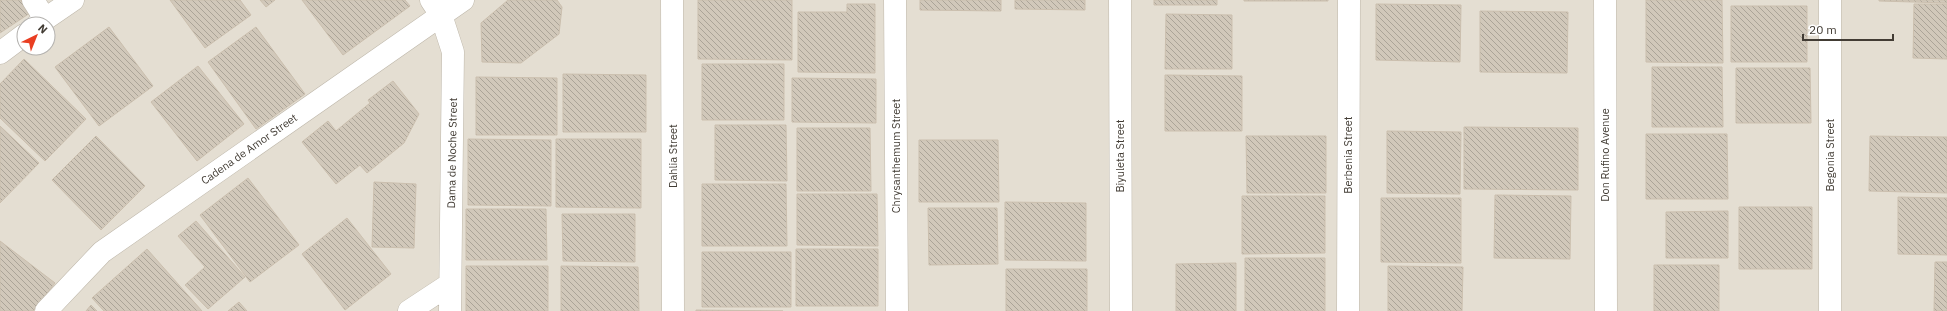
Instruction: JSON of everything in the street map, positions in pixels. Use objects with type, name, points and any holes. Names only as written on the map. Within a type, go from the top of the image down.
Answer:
[{"type":"street","points":[[33,0],[39,16]]},
{"type":"street","points":[[49,16],[73,0]]},
{"type":"street","name":"Cadena de Amor Street","points":[[46,311],[102,252],[436,7],[463,0]]},
{"type":"street","name":"Dahlia Street","points":[[672,0],[673,311]]},
{"type":"street","name":"Chrysanthemum Street","points":[[895,0],[897,311]]},
{"type":"street","name":"Biyuleta Street","points":[[1120,0],[1121,311]]},
{"type":"street","name":"Berbenia Street","points":[[1348,311],[1349,0]]},
{"type":"street","name":"Don Rufino Avenue","points":[[1605,0],[1606,311]]},
{"type":"street","name":"Begonia Street","points":[[1830,0],[1830,311]]},
{"type":"street","name":"Dama de Noche Street","points":[[436,7],[453,52],[450,311]]},
{"type":"street","points":[[0,53],[16,40]]},
{"type":"street","points":[[410,311],[450,284]]},
{"type":"shaded area","points":[[0,0],[1947,0],[1947,311],[0,311]]},
{"type":"building","points":[[0,0],[21,0],[30,13],[26,16],[16,16],[16,22],[0,33]]},
{"type":"building","points":[[170,0],[240,0],[251,15],[205,48]]},
{"type":"building","points":[[260,0],[275,0],[266,7]]},
{"type":"building","points":[[302,0],[405,0],[410,6],[343,55]]},
{"type":"building","points":[[508,0],[557,0],[562,7],[559,34],[521,63],[482,62],[481,23]]},
{"type":"building","points":[[698,0],[792,0],[792,60],[698,59]]},
{"type":"building","points":[[920,0],[1001,0],[1001,11],[920,10]]},
{"type":"building","points":[[1015,0],[1085,0],[1085,10],[1015,9]]},
{"type":"building","points":[[1154,0],[1217,0],[1217,5],[1154,5]]},
{"type":"building","points":[[1328,0],[1328,1],[1244,1]]},
{"type":"building","points":[[1646,0],[1722,0],[1723,63],[1646,62]]},
{"type":"building","points":[[1947,0],[1947,3],[1879,1]]},
{"type":"building","points":[[847,4],[875,4],[875,73],[798,72],[798,12],[847,12]]},
{"type":"building","points":[[1376,4],[1461,5],[1460,62],[1376,60]]},
{"type":"building","points":[[1914,4],[1947,4],[1947,59],[1913,58]]},
{"type":"building","points":[[1731,6],[1807,6],[1807,62],[1731,62]]},
{"type":"building","points":[[1480,11],[1568,12],[1567,73],[1480,72]]},
{"type":"building","points":[[1166,14],[1232,15],[1232,69],[1165,69]]},
{"type":"building","points":[[109,27],[153,86],[99,126],[55,67]]},
{"type":"building","points":[[256,27],[305,94],[256,129],[208,62]]},
{"type":"building","points":[[24,59],[86,119],[45,161],[0,118],[0,84]]},
{"type":"building","points":[[702,64],[784,64],[784,120],[702,120]]},
{"type":"building","points":[[198,66],[244,124],[197,161],[151,102]]},
{"type":"building","points":[[1652,67],[1722,67],[1723,127],[1652,127]]},
{"type":"building","points":[[1736,68],[1810,68],[1811,123],[1736,123]]},
{"type":"building","points":[[563,74],[646,75],[646,132],[563,132]]},
{"type":"building","points":[[1165,75],[1242,76],[1242,131],[1165,131]]},
{"type":"building","points":[[476,77],[557,78],[557,135],[476,135]]},
{"type":"building","points":[[792,78],[876,79],[876,123],[792,122]]},
{"type":"building","points":[[393,81],[419,114],[404,143],[367,173],[360,165],[336,184],[302,142],[328,121],[336,131],[370,103],[368,100]]},
{"type":"building","points":[[715,125],[786,125],[787,181],[715,180]]},
{"type":"building","points":[[0,126],[39,163],[0,203]]},
{"type":"building","points":[[1464,127],[1578,128],[1578,190],[1464,189]]},
{"type":"building","points":[[797,128],[870,128],[871,191],[797,191]]},
{"type":"building","points":[[1387,131],[1461,132],[1460,194],[1387,193]]},
{"type":"building","points":[[1646,134],[1727,134],[1728,199],[1646,199]]},
{"type":"building","points":[[96,136],[145,186],[101,230],[52,180]]},
{"type":"building","points":[[1246,136],[1326,136],[1326,193],[1247,193]]},
{"type":"building","points":[[1870,136],[1947,137],[1947,193],[1869,191]]},
{"type":"building","points":[[468,139],[551,140],[551,206],[468,205]]},
{"type":"building","points":[[556,139],[641,139],[641,208],[556,207]]},
{"type":"building","points":[[919,140],[998,140],[999,202],[919,202]]},
{"type":"building","points":[[248,178],[299,245],[250,282],[200,215]]},
{"type":"building","points":[[374,182],[416,184],[414,248],[372,247]]},
{"type":"building","points":[[702,184],[786,184],[787,246],[702,246]]},
{"type":"building","points":[[797,194],[877,194],[878,246],[797,245]]},
{"type":"building","points":[[1495,195],[1571,196],[1570,259],[1494,258]]},
{"type":"building","points":[[1242,196],[1325,196],[1325,253],[1242,254]]},
{"type":"building","points":[[1898,197],[1947,198],[1947,255],[1898,254]]},
{"type":"building","points":[[1381,198],[1461,198],[1461,263],[1381,262]]},
{"type":"building","points":[[1005,202],[1086,203],[1086,261],[1005,260]]},
{"type":"building","points":[[1739,207],[1812,207],[1812,269],[1739,269]]},
{"type":"building","points":[[928,208],[997,208],[998,264],[929,265]]},
{"type":"building","points":[[466,209],[546,209],[547,260],[466,260]]},
{"type":"building","points":[[1728,211],[1728,258],[1666,258],[1666,212]]},
{"type":"building","points":[[562,214],[635,214],[635,262],[563,261]]},
{"type":"building","points":[[347,218],[391,274],[345,310],[302,254]]},
{"type":"building","points":[[196,221],[245,277],[208,309],[185,285],[205,267],[178,236]]},
{"type":"building","points":[[0,241],[55,283],[33,311],[0,311]]},
{"type":"building","points":[[147,249],[202,311],[104,311],[92,298]]},
{"type":"building","points":[[796,249],[878,249],[878,306],[796,306]]},
{"type":"building","points":[[702,252],[791,252],[791,307],[702,307]]},
{"type":"building","points":[[1245,258],[1325,258],[1325,311],[1245,311]]},
{"type":"building","points":[[1935,262],[1947,262],[1947,311],[1934,311]]},
{"type":"building","points":[[1236,263],[1236,311],[1176,311],[1176,264]]},
{"type":"building","points":[[1654,265],[1719,265],[1719,311],[1654,311]]},
{"type":"building","points":[[466,266],[548,266],[548,311],[466,311]]},
{"type":"building","points":[[561,266],[638,267],[639,311],[561,311]]},
{"type":"building","points":[[1388,266],[1463,267],[1462,311],[1388,311]]},
{"type":"building","points":[[1006,269],[1087,269],[1087,311],[1006,311]]},
{"type":"building","points":[[239,302],[247,311],[228,311]]},
{"type":"building","points":[[91,305],[97,311],[86,311]]},
{"type":"building","points":[[696,310],[783,311],[696,311]]}]
